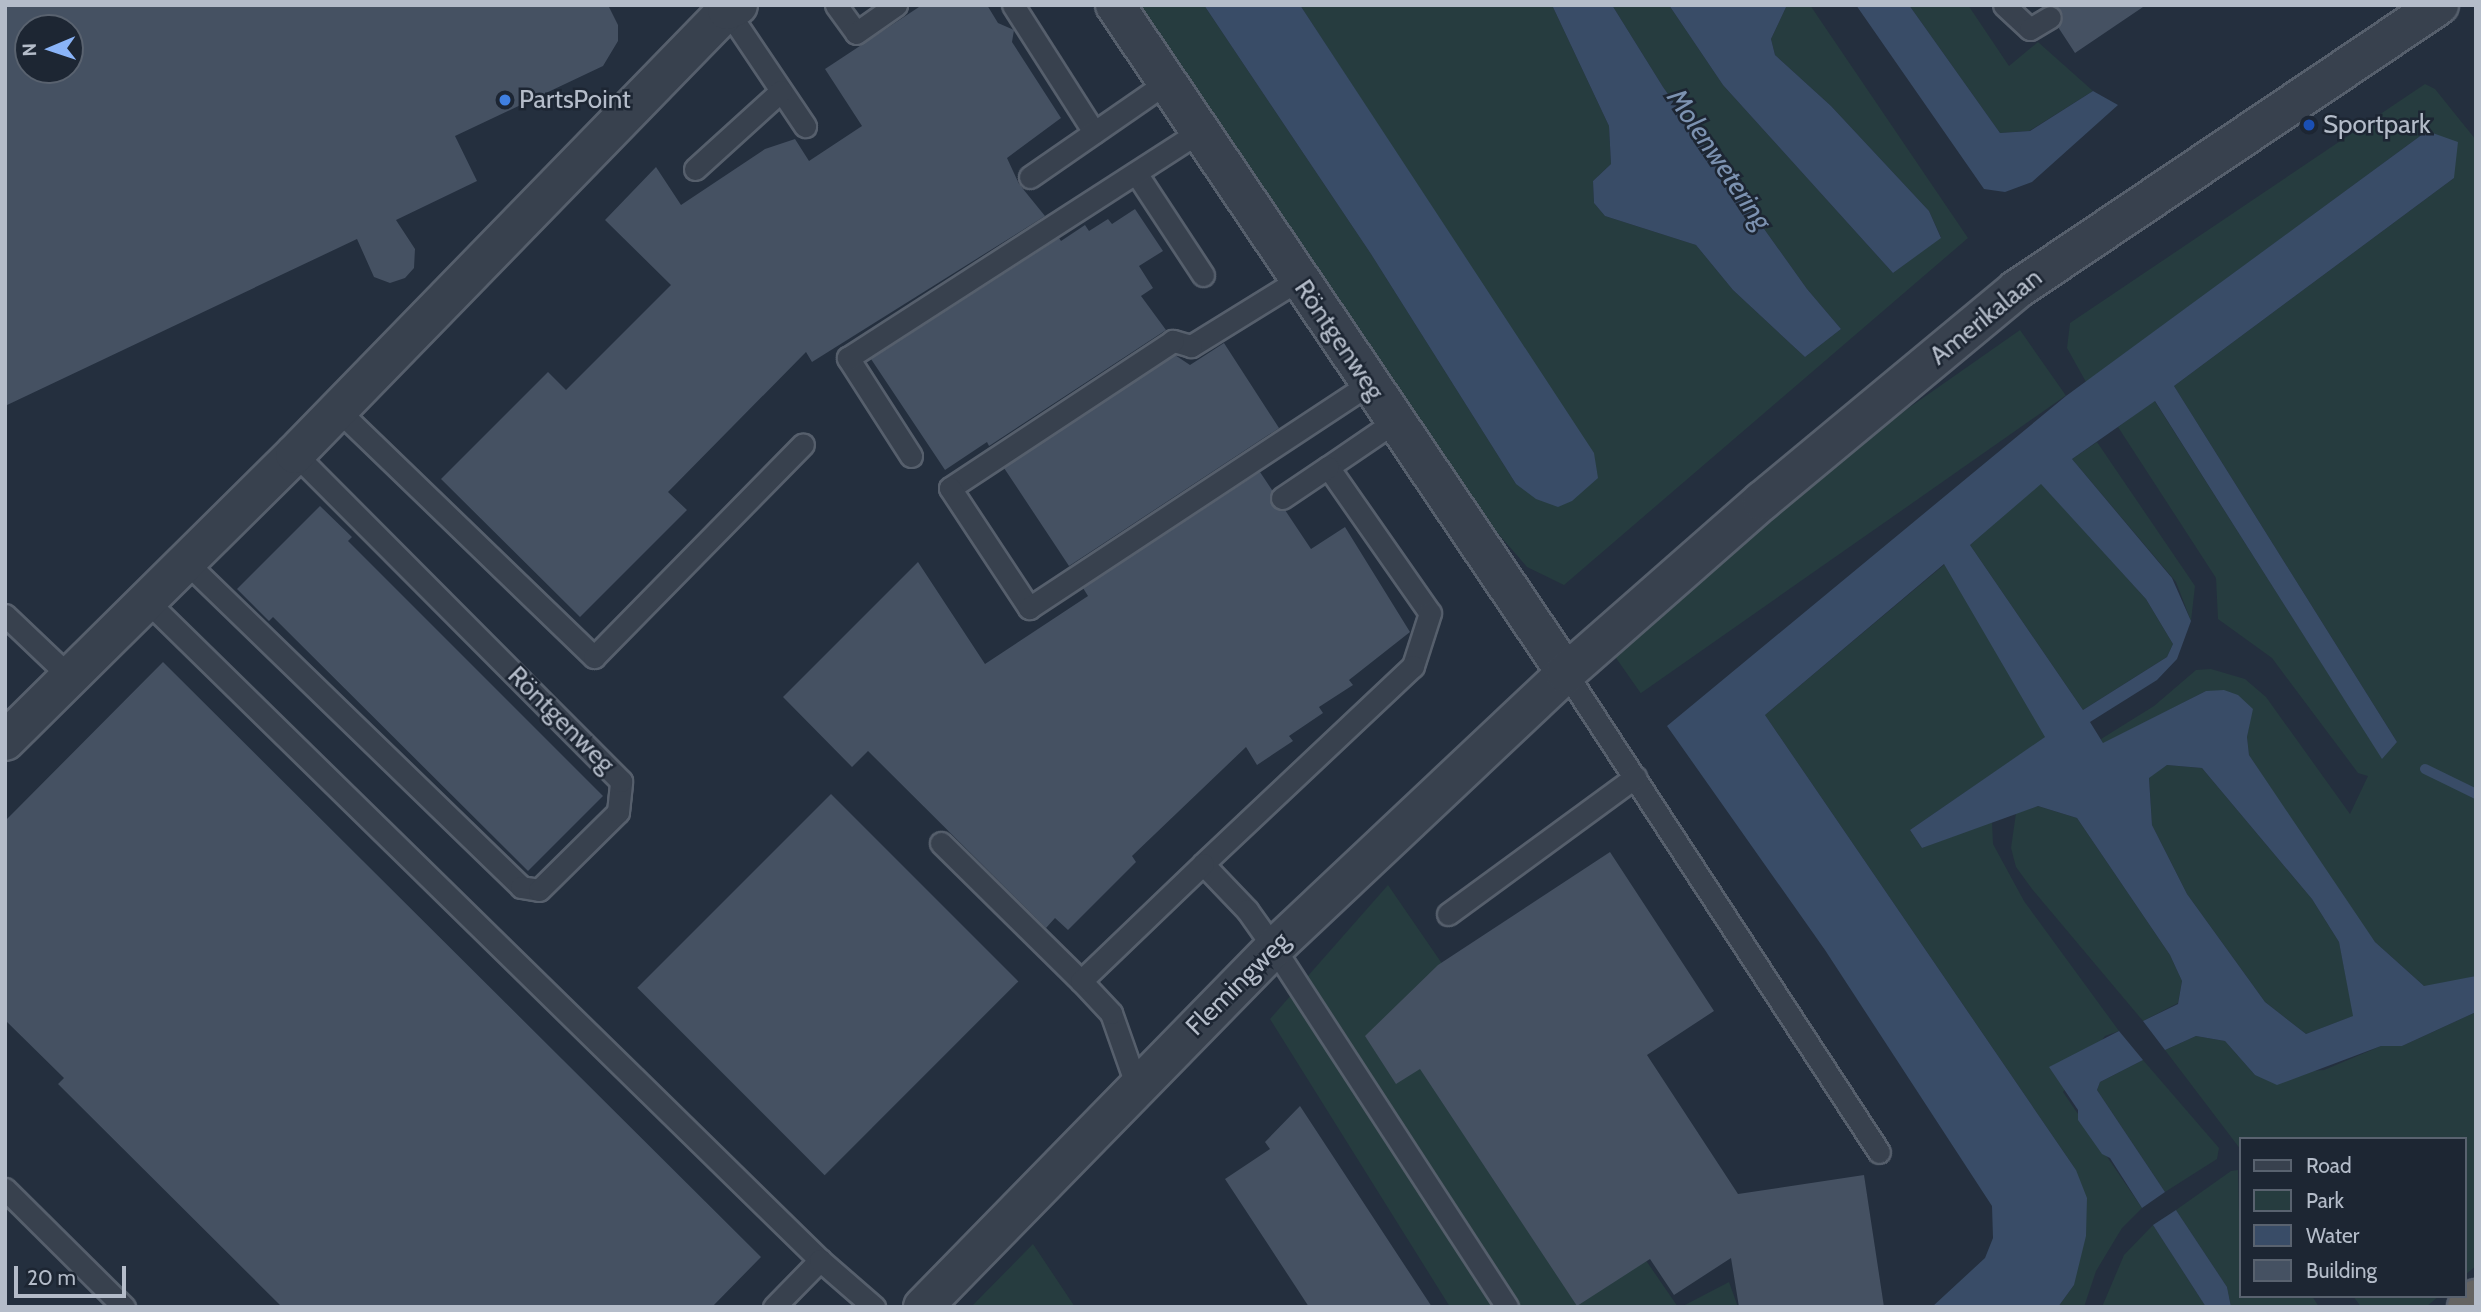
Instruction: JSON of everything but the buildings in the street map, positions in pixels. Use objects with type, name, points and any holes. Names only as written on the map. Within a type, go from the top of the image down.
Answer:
[{"type":"highway","points":[[2467,1307],[2476,1299]]},
{"type":"street","name":"Röntgenweg","points":[[1115,5],[1298,280],[1566,673]]},
{"type":"street","points":[[5,741],[295,454],[733,8]]},
{"type":"street","name":"Amerikalaan","points":[[1566,673],[1762,500],[2016,290],[2427,9]]},
{"type":"street","name":"Flemingweg","points":[[923,1307],[1136,1084],[1273,948],[1566,673]]},
{"type":"lane","points":[[836,5],[856,33],[896,5]]},
{"type":"lane","points":[[1013,5],[1094,132]]},
{"type":"lane","points":[[2004,5],[2030,29],[2050,17]]},
{"type":"lane","points":[[733,8],[781,91],[805,126]]},
{"type":"lane","points":[[1030,177],[1167,82]]},
{"type":"lane","points":[[695,169],[781,91]]},
{"type":"lane","points":[[911,456],[849,358],[1199,132]]},
{"type":"lane","points":[[1136,173],[1203,275]]},
{"type":"lane","points":[[1298,280],[1191,346],[1173,341],[950,488],[1029,608],[1369,384]]},
{"type":"lane","points":[[338,410],[594,657],[803,444]]},
{"type":"lane","points":[[1282,498],[1394,422]]},
{"type":"lane","name":"Röntgenweg","points":[[186,562],[521,887],[539,890],[618,812],[621,781],[295,454]]},
{"type":"lane","points":[[1081,981],[1413,666],[1430,613],[1328,467]]},
{"type":"lane","points":[[147,601],[820,1260],[874,1307]]},
{"type":"lane","points":[[5,615],[70,677]]},
{"type":"lane","points":[[1566,673],[1878,1152]]},
{"type":"lane","points":[[1448,915],[1634,777]]},
{"type":"lane","points":[[941,843],[1111,1013],[1136,1084]]},
{"type":"lane","points":[[1203,864],[1247,910],[1507,1307]]},
{"type":"lane","points":[[5,1189],[124,1307]]},
{"type":"lane","points":[[774,1307],[820,1260]]},
{"type":"green space","points":[[1138,5],[1204,5],[1371,254],[1516,484],[1426,199],[1300,5],[1552,5],[1609,126],[1611,164],[1593,181],[1594,203],[1605,216],[1696,245],[1733,290],[1805,357],[1841,329],[1807,289],[1663,87],[1612,5],[1669,5],[1723,85],[1893,273],[1941,237],[1929,211],[1831,106],[1775,55],[1771,39],[1787,5],[1810,5],[1968,238],[1564,585],[1527,567],[1462,492]]},
{"type":"green space","points":[[1909,5],[1968,5],[2009,66],[2038,42],[2093,91],[2029,131],[2000,133]]},
{"type":"green space","points":[[2425,84],[2435,89],[2476,140],[2476,976],[2436,987],[2424,986],[2375,942],[2352,912],[2249,755],[2247,737],[2252,709],[2206,691],[2103,744],[2101,739],[2154,706],[2196,670],[2211,669],[2245,679],[2266,697],[2350,814],[2368,776],[2358,773],[2272,658],[2218,619],[2216,578],[2118,427],[2154,400],[2382,758],[2397,742],[2174,386],[2454,178],[2427,131],[2086,382],[2067,348],[2070,323]]},
{"type":"green space","points":[[2020,330],[2066,396],[1641,693],[1595,628]]},
{"type":"green space","points":[[2097,442],[2195,586],[2191,621],[2176,582],[2072,459]]},
{"type":"green space","points":[[2041,483],[2146,599],[2173,644],[2167,657],[2083,710],[1970,545]]},
{"type":"green space","points":[[1945,564],[2046,737],[1910,830],[1922,848],[1992,821],[1993,844],[2024,901],[2119,1031],[2105,1036],[2063,1092],[2142,1208],[2122,1228],[2096,1271],[2084,1307],[2058,1307],[2074,1285],[2076,1170],[1765,715]]},
{"type":"green space","points":[[2167,765],[2202,768],[2312,899],[2339,942],[2354,1016],[2306,1034],[2265,1002],[2187,894],[2152,825],[2149,777]]},
{"type":"green space","points":[[2038,806],[2077,818],[2170,955],[2182,981],[2178,1003],[2143,1021],[2016,867],[2011,848],[2016,813]]},
{"type":"green space","points":[[1388,885],[1678,1307],[1450,1307],[1270,1019]]},
{"type":"green space","points":[[2476,1012],[2476,1266],[2467,1273],[2467,1137],[2240,1137],[2240,1149],[2165,1050],[2196,1036],[2225,1041],[2255,1075],[2324,1070],[2381,1046],[2402,1046]]},
{"type":"green space","points":[[2143,1060],[2219,1148],[2217,1159],[2165,1192],[2097,1090],[2100,1082]]},
{"type":"green space","points":[[2238,1170],[2240,1298],[2313,1298],[2319,1307],[2231,1307],[2227,1287],[2176,1210],[2231,1171]]},
{"type":"green space","points":[[2153,1225],[2206,1307],[2102,1307],[2124,1255]]},
{"type":"green space","points":[[1033,1244],[1075,1307],[971,1307]]},
{"type":"green space","points":[[1729,1282],[1738,1307],[1681,1307]]},
{"type":"green space","points":[[2354,1298],[2437,1298],[2426,1307],[2361,1307]]},
{"type":"water","points":[[1204,5],[1300,5],[1594,453],[1598,478],[1572,501],[1558,507],[1536,499],[1516,484],[1371,254]]},
{"type":"water","points":[[1552,5],[1612,5],[1663,87],[1807,289],[1841,329],[1805,357],[1733,290],[1696,245],[1605,216],[1594,203],[1593,181],[1611,164],[1609,126]]},
{"type":"water","points":[[1669,5],[1787,5],[1771,39],[1775,55],[1831,106],[1929,211],[1941,238],[1893,273],[1723,85]]},
{"type":"water","points":[[1856,5],[1909,5],[2000,133],[2030,131],[2093,91],[2118,105],[2032,182],[2005,192],[1984,189]]},
{"type":"water","points":[[2427,131],[2458,142],[2454,178],[2174,386],[2397,742],[2382,759],[2155,401],[2072,459],[2172,578],[2191,621],[2177,659],[2157,680],[2090,722],[2103,743],[2206,691],[2224,690],[2238,695],[2253,709],[2247,737],[2249,755],[2375,942],[2424,986],[2476,976],[2476,1012],[2402,1046],[2381,1046],[2277,1085],[2255,1075],[2225,1041],[2196,1036],[2165,1050],[2143,1021],[2178,1004],[2182,981],[2170,955],[2077,818],[2038,806],[1922,848],[1910,830],[2045,737],[1944,564],[1765,715],[2076,1170],[2087,1198],[2086,1236],[2074,1285],[2058,1307],[1932,1307],[1985,1258],[1993,1238],[1992,1206],[1825,950],[1667,726],[2066,396]],"holes":[[[2041,484],[2146,599],[2173,644],[2167,657],[2083,710],[1970,545]],[[2167,765],[2202,768],[2312,899],[2339,942],[2353,1016],[2306,1034],[2265,1002],[2187,894],[2152,825],[2149,778]]]},
{"type":"water","points":[[2119,1031],[2143,1060],[2100,1082],[2097,1090],[2165,1192],[2142,1208],[2110,1158],[2102,1154],[2078,1120],[2078,1110],[2049,1067]]},
{"type":"water","points":[[2176,1210],[2227,1287],[2231,1307],[2206,1307],[2153,1225]]},
{"type":"waterway","points":[[2425,769],[2476,794]]},
{"type":"place","name":"PartsPoint","points":[[505,100]]},
{"type":"place","name":"Sportpark","points":[[2309,125]]},
{"type":"water label","name":"Molenwetering","points":[[1720,159]]}]
